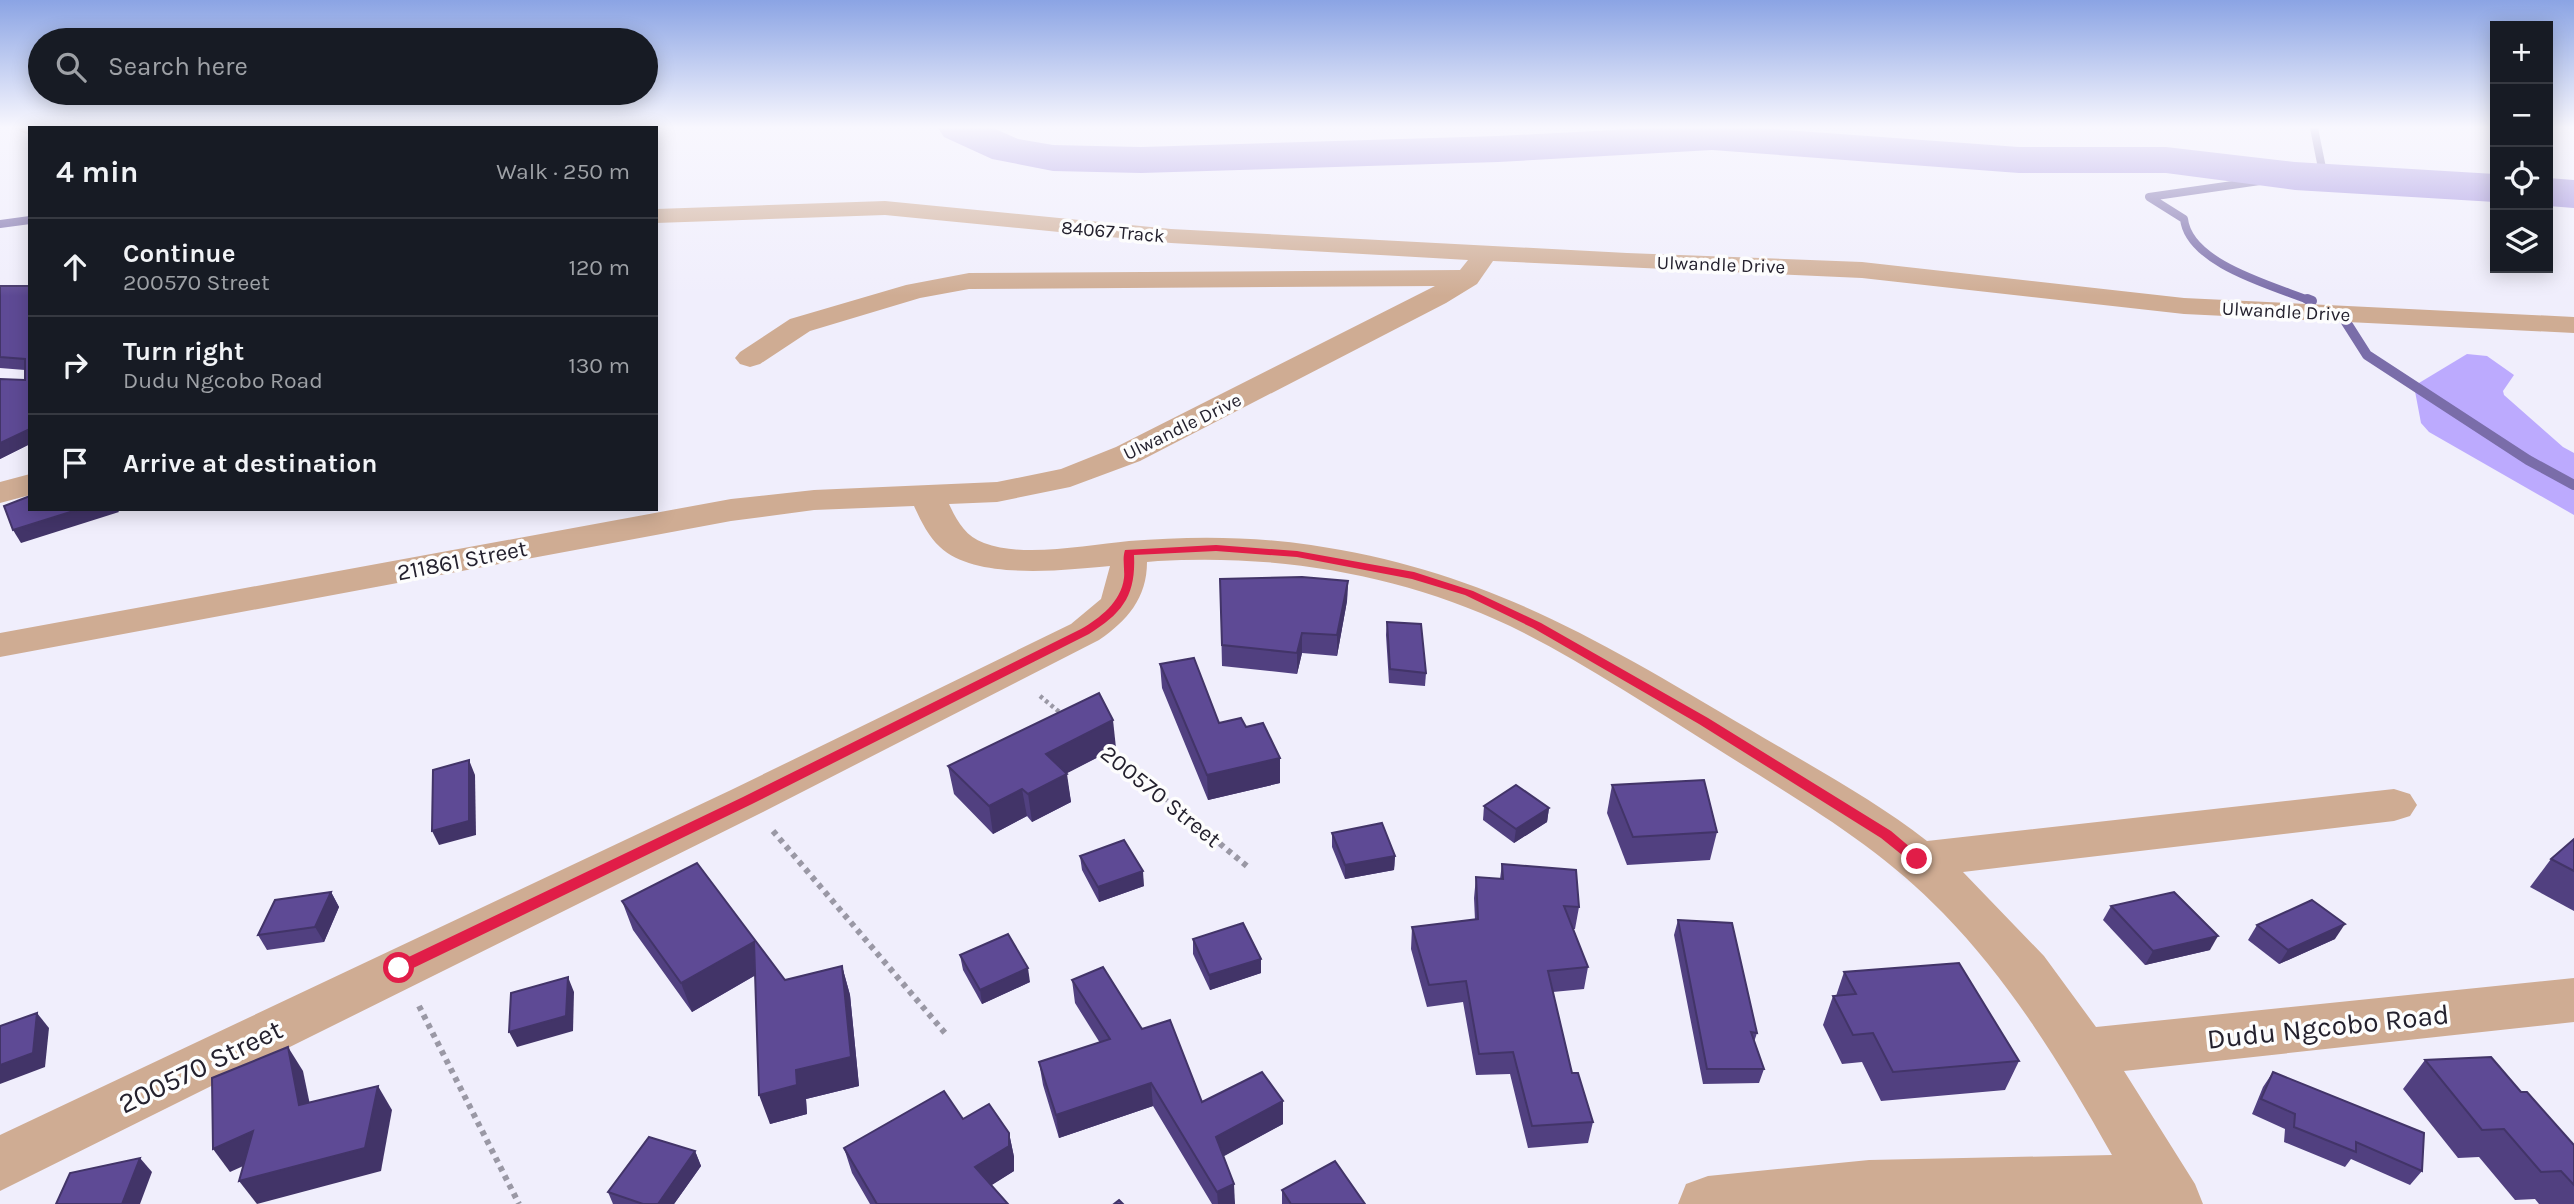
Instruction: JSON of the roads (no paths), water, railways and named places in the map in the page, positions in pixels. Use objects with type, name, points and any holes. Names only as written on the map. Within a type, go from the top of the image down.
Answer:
[{"type":"street","name":"84067 Track","points":[[658,216],[885,208],[1477,266]]},
{"type":"street","name":"Ulwandle Drive","points":[[927,495],[997,492],[1032,487],[1098,467],[1382,326],[1477,266],[1862,270],[2184,306],[2574,325]]},
{"type":"street","points":[[750,358],[800,325],[916,291],[968,281],[1477,266]]},
{"type":"street","points":[[0,493],[28,485]]},
{"type":"street","points":[[927,495],[943,533],[981,554],[1043,557],[1216,548],[1297,554],[1414,576],[1469,593],[1537,625],[1792,773],[1886,834],[1917,859],[2000,941],[2083,1052],[2166,1193]]},
{"type":"street","name":"211861 Street","points":[[0,645],[731,510],[814,500],[927,495]]},
{"type":"street","name":"200570 Street","points":[[0,1164],[747,801],[1009,671],[1104,620],[1121,601],[1129,580],[1129,552]]},
{"type":"street","points":[[1917,859],[2394,805]]},
{"type":"street","name":"Dudu Ngcobo Road","points":[[2083,1052],[2574,1000]]},
{"type":"street","points":[[1707,1204],[1869,1188],[2166,1193]]},
{"type":"waterway","points":[[2238,184],[2149,197],[2184,219],[2189,235],[2217,261],[2256,280],[2311,301]]},
{"type":"waterway","points":[[2431,184],[2490,188]]},
{"type":"waterway","points":[[2553,192],[2574,194]]},
{"type":"waterway","points":[[0,224],[28,220]]},
{"type":"waterway","points":[[2307,299],[2312,301]]},
{"type":"waterway","points":[[2346,322],[2367,355],[2528,460],[2574,485]]}]
